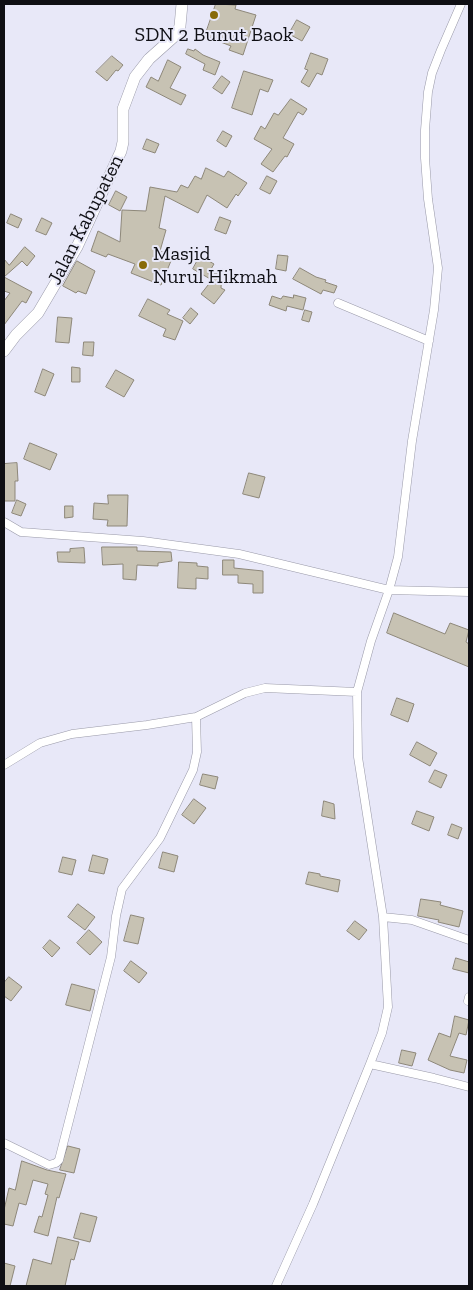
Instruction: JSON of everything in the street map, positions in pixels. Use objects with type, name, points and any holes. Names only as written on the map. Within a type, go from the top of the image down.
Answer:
[{"type":"street","name":"Jalan Kabupaten","points":[[4,351],[16,335],[38,313],[77,247],[121,151],[123,142],[123,109],[135,76],[149,59],[177,34],[180,26],[182,4]]},
{"type":"street","points":[[276,1286],[370,1064],[382,1033],[388,1007],[383,917],[358,757],[357,692],[398,557],[412,441],[434,310],[438,268],[428,199],[425,158],[428,92],[432,73],[461,4]]},
{"type":"street","points":[[338,303],[429,341]]},
{"type":"street","points":[[4,522],[21,532],[143,541],[239,554],[389,590],[469,592]]},
{"type":"street","points":[[4,764],[40,743],[72,734],[196,717],[245,693],[265,688],[357,692]]},
{"type":"street","points":[[4,1143],[49,1165],[59,1160],[111,957],[116,916],[122,889],[160,838],[193,770],[198,752],[196,717]]},
{"type":"street","points":[[383,917],[412,920],[469,940]]},
{"type":"street","points":[[370,1064],[469,1087]]},
{"type":"building","points":[[216,4],[236,5],[235,9],[256,15],[243,55],[229,50],[231,46],[205,36]]},
{"type":"building","points":[[297,20],[310,27],[302,41],[289,34]]},
{"type":"building","points":[[188,49],[194,51],[195,49],[203,55],[220,62],[215,75],[203,70],[205,64],[186,54]]},
{"type":"building","points":[[311,53],[328,59],[322,75],[317,73],[309,87],[301,82],[308,70],[305,69]]},
{"type":"building","points":[[112,56],[123,65],[107,81],[96,72]]},
{"type":"building","points":[[168,60],[181,67],[170,88],[186,95],[181,105],[146,87],[151,77],[158,81]]},
{"type":"building","points":[[244,71],[273,80],[268,92],[260,89],[252,115],[232,108]]},
{"type":"building","points":[[222,76],[230,82],[222,94],[213,88]]},
{"type":"building","points":[[291,99],[307,109],[303,115],[298,112],[283,138],[294,144],[287,157],[285,156],[273,172],[261,164],[272,149],[254,139],[261,126],[265,129],[274,113],[278,115]]},
{"type":"building","points":[[223,131],[232,136],[226,147],[217,141]]},
{"type":"building","points":[[147,139],[159,144],[155,153],[143,149]]},
{"type":"building","points":[[206,168],[224,177],[228,171],[247,183],[238,196],[236,194],[227,208],[207,195],[198,213],[165,196],[159,228],[166,230],[160,251],[173,256],[161,285],[131,273],[135,264],[108,254],[106,257],[91,251],[98,231],[120,242],[122,210],[146,211],[150,187],[177,192],[181,185],[188,188],[195,176],[201,179]]},
{"type":"building","points":[[267,176],[277,181],[270,194],[260,189]]},
{"type":"building","points":[[116,191],[127,197],[120,211],[109,205]]},
{"type":"building","points":[[11,214],[22,219],[18,228],[7,223]]},
{"type":"building","points":[[220,217],[231,221],[226,234],[215,230]]},
{"type":"building","points":[[42,218],[52,223],[46,235],[36,231]]},
{"type":"building","points":[[25,247],[35,256],[27,266],[22,261],[4,277],[4,259],[9,265]]},
{"type":"building","points":[[278,255],[288,256],[286,271],[276,269]]},
{"type":"building","points":[[200,256],[214,264],[208,274],[217,274],[222,268],[221,288],[225,290],[214,304],[201,294],[212,280],[193,269]]},
{"type":"building","points":[[77,261],[95,271],[86,294],[78,291],[76,293],[63,286]]},
{"type":"building","points":[[300,268],[326,280],[325,282],[337,286],[334,293],[323,290],[321,294],[293,279]]},
{"type":"building","points":[[4,277],[32,292],[26,303],[22,301],[4,325],[4,301],[10,293],[4,291]]},
{"type":"building","points":[[294,295],[306,298],[303,310],[287,306],[286,311],[269,305],[272,296],[281,299],[283,296],[293,298]]},
{"type":"building","points":[[148,299],[170,310],[167,314],[183,321],[175,340],[163,336],[166,329],[139,316]]},
{"type":"building","points":[[191,308],[198,314],[190,324],[183,318]]},
{"type":"building","points":[[305,310],[312,312],[309,322],[302,320]]},
{"type":"building","points":[[58,317],[72,318],[69,343],[56,342]]},
{"type":"building","points":[[84,342],[94,342],[93,356],[83,355]]},
{"type":"building","points":[[72,367],[80,368],[80,382],[72,382]]},
{"type":"building","points":[[43,369],[54,374],[45,396],[35,392]]},
{"type":"building","points":[[116,370],[134,380],[124,397],[106,387]]},
{"type":"building","points":[[30,443],[57,454],[50,470],[24,459]]},
{"type":"building","points":[[17,463],[18,481],[15,481],[15,501],[4,501],[4,464]]},
{"type":"building","points":[[249,473],[265,477],[259,498],[243,494]]},
{"type":"building","points":[[108,495],[128,495],[127,526],[107,526],[108,520],[93,519],[94,503],[108,504]]},
{"type":"building","points":[[17,500],[26,504],[21,516],[12,513]]},
{"type":"building","points":[[65,506],[73,506],[73,517],[65,518]]},
{"type":"building","points":[[102,547],[137,547],[137,551],[171,552],[172,561],[158,563],[158,566],[137,565],[136,580],[123,579],[123,564],[103,565]]},
{"type":"building","points":[[84,548],[85,563],[58,562],[57,552],[70,552],[70,549]]},
{"type":"building","points":[[223,560],[234,560],[234,568],[263,571],[263,593],[253,593],[253,584],[238,583],[238,575],[223,575]]},
{"type":"building","points":[[179,562],[197,563],[197,566],[208,567],[208,579],[196,578],[196,589],[178,588]]},
{"type":"building","points":[[394,613],[445,634],[450,623],[469,630],[466,642],[469,644],[469,667],[387,633]]},
{"type":"building","points":[[397,698],[414,704],[408,722],[391,715]]},
{"type":"building","points":[[417,742],[437,753],[430,766],[410,755]]},
{"type":"building","points":[[435,770],[447,775],[441,788],[429,782]]},
{"type":"building","points":[[203,774],[218,777],[215,789],[200,785]]},
{"type":"building","points":[[194,799],[206,808],[194,824],[182,815]]},
{"type":"building","points":[[324,801],[334,804],[335,819],[322,816]]},
{"type":"building","points":[[417,811],[434,817],[429,831],[412,824]]},
{"type":"building","points":[[452,824],[462,828],[458,839],[448,835]]},
{"type":"building","points":[[163,852],[178,856],[174,872],[159,868]]},
{"type":"building","points":[[93,855],[108,859],[104,874],[89,871]]},
{"type":"building","points":[[63,857],[76,860],[72,875],[59,872]]},
{"type":"building","points":[[309,872],[340,880],[338,892],[306,884]]},
{"type":"building","points":[[421,899],[441,902],[440,905],[463,911],[459,927],[438,922],[439,920],[418,916]]},
{"type":"building","points":[[78,904],[95,917],[85,930],[68,917]]},
{"type":"building","points":[[131,915],[144,918],[138,944],[124,941]]},
{"type":"building","points":[[355,921],[367,930],[359,940],[347,931]]},
{"type":"building","points":[[89,930],[102,942],[90,955],[77,943]]},
{"type":"building","points":[[50,940],[60,948],[52,957],[43,948]]},
{"type":"building","points":[[456,958],[469,962],[469,973],[453,969]]},
{"type":"building","points":[[131,961],[147,973],[139,983],[124,971]]},
{"type":"building","points":[[9,977],[22,987],[11,1001],[4,996],[4,983]]},
{"type":"building","points":[[72,984],[95,990],[90,1011],[66,1005]]},
{"type":"building","points":[[455,1016],[469,1020],[466,1035],[459,1033],[450,1056],[467,1060],[464,1073],[450,1070],[428,1060],[439,1033],[450,1037]]},
{"type":"building","points":[[402,1050],[416,1053],[412,1066],[399,1063]]},
{"type":"building","points":[[68,1146],[80,1149],[74,1173],[60,1170]]},
{"type":"building","points":[[22,1161],[47,1170],[66,1174],[59,1198],[57,1197],[48,1236],[34,1232],[39,1216],[42,1217],[48,1195],[45,1194],[48,1184],[33,1180],[26,1205],[19,1203],[13,1226],[4,1224],[4,1210],[9,1188],[15,1190]]},
{"type":"building","points":[[81,1213],[97,1217],[90,1242],[74,1238]]},
{"type":"building","points":[[58,1237],[79,1242],[74,1260],[71,1259],[65,1286],[26,1286],[33,1259],[51,1264]]},
{"type":"building","points":[[4,1263],[15,1266],[10,1286],[4,1286]]},
{"type":"place","name":"SDN 2 Bunut Baok","points":[[214,15]]},
{"type":"place","name":"Masjid Nurul Hikmah","points":[[143,265]]}]
